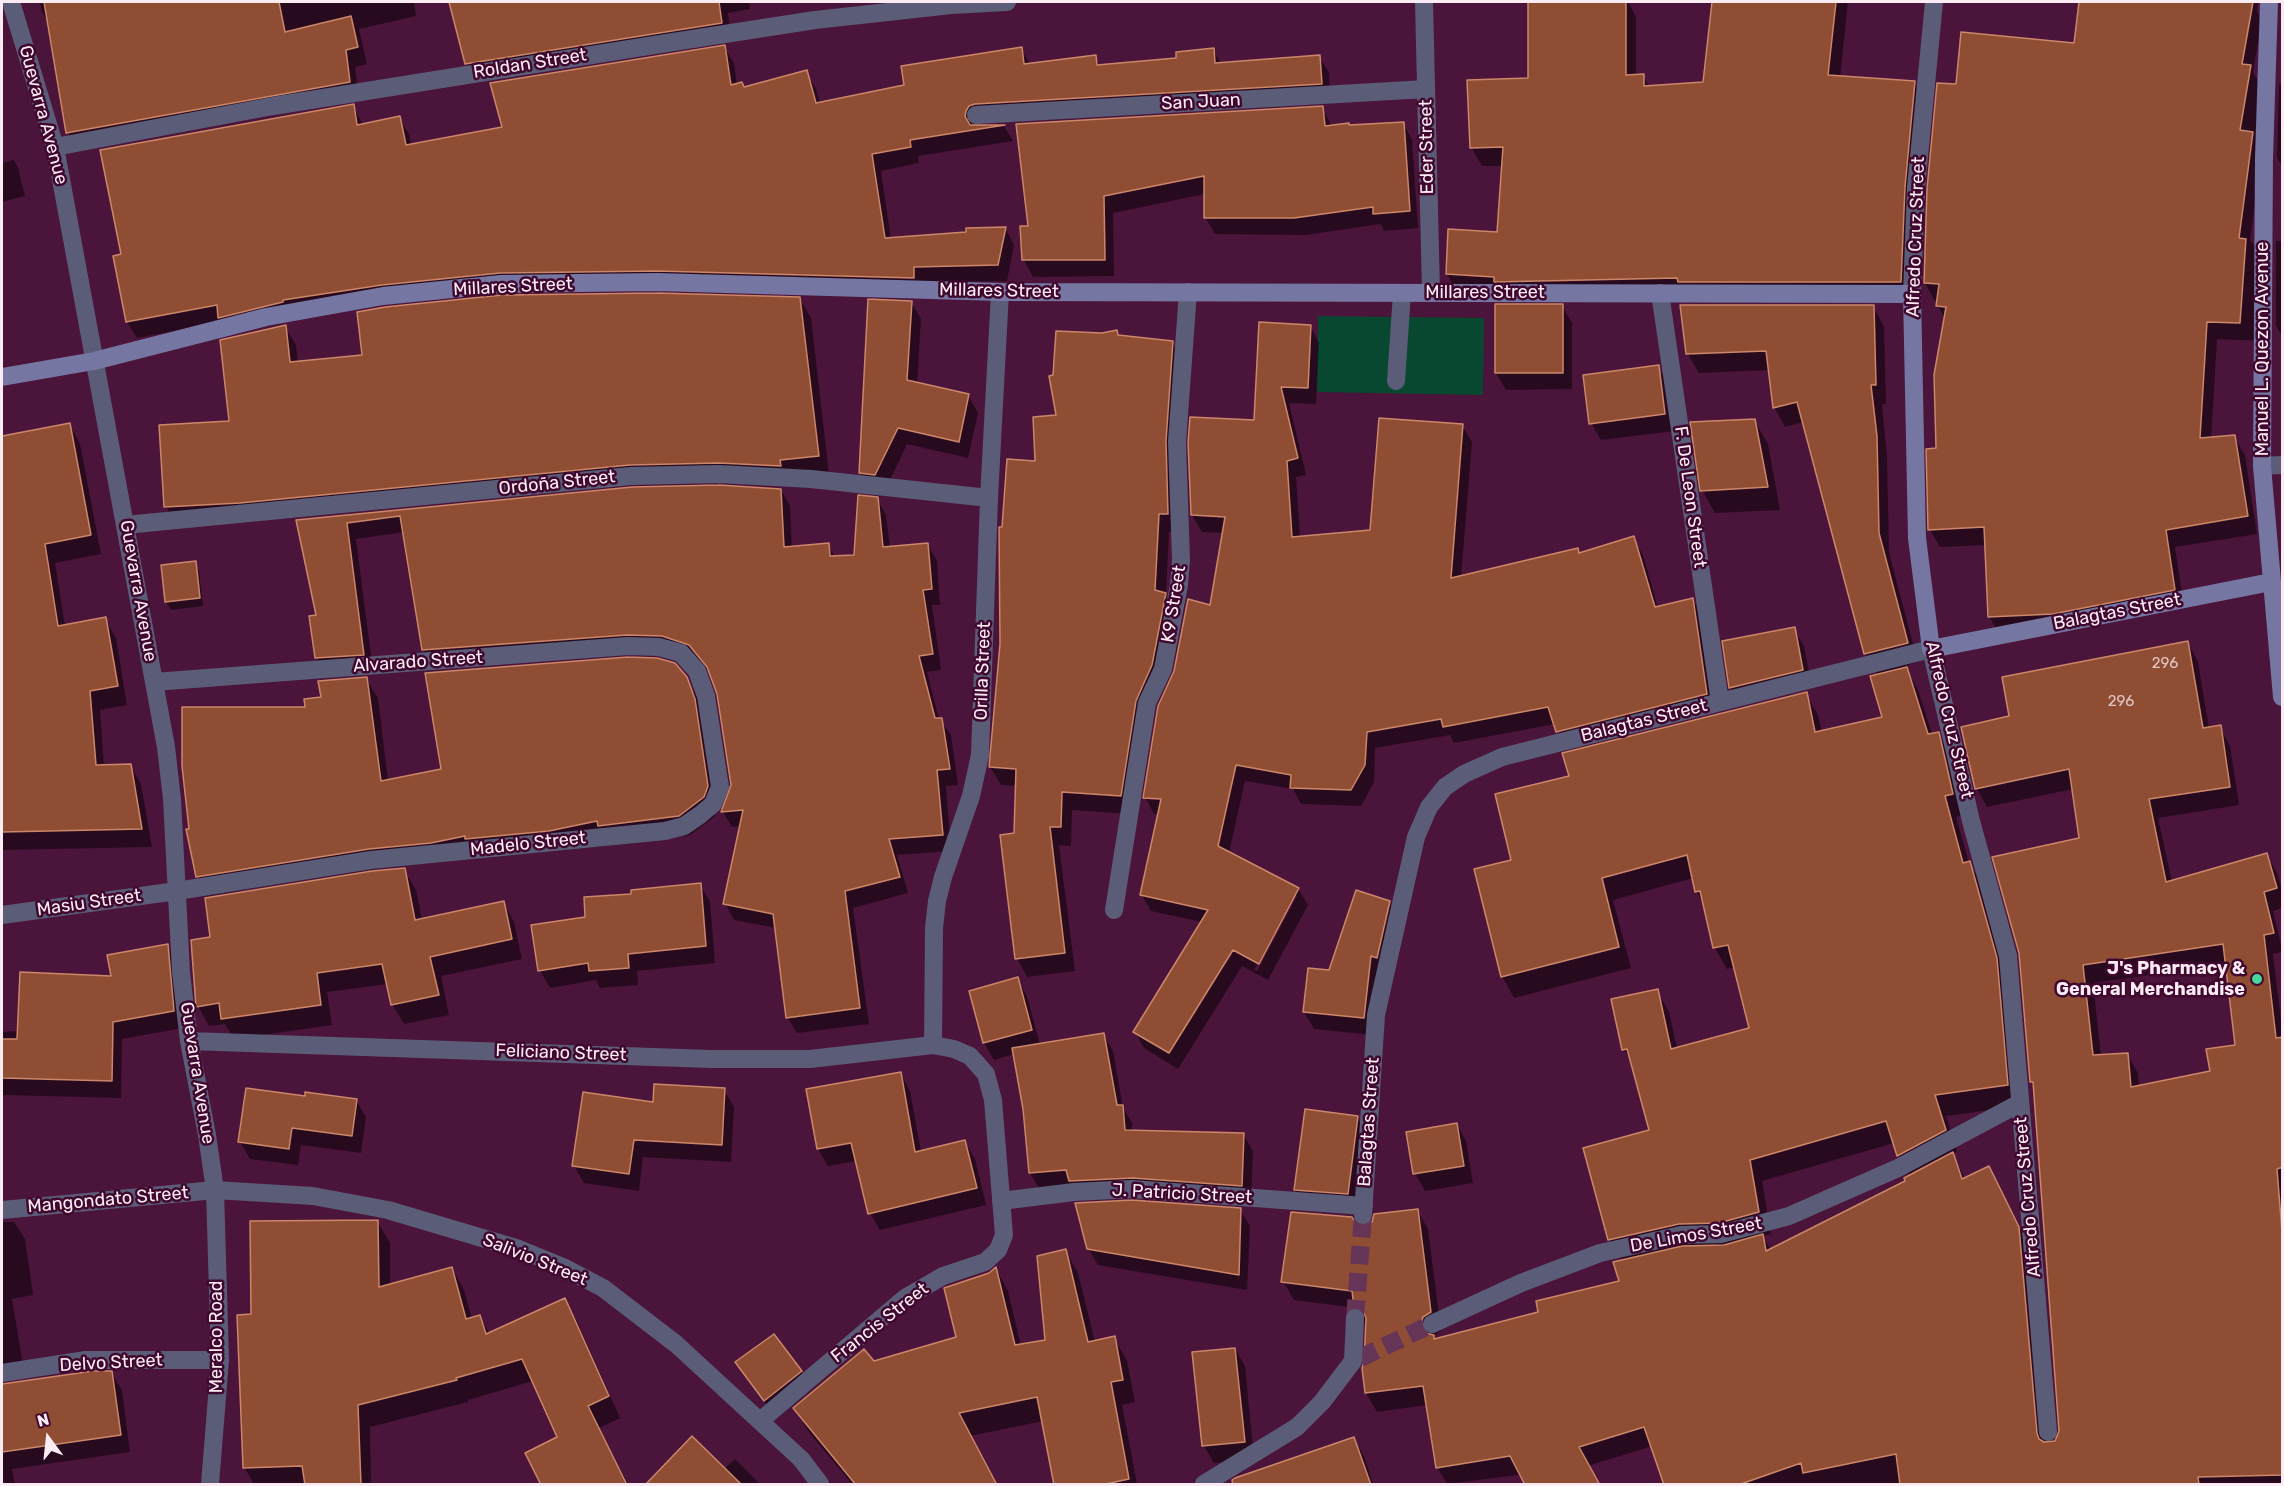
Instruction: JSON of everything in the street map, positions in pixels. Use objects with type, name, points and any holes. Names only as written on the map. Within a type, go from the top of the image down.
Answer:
[{"type":"street","name":"Guevarra Avenue","points":[[11,2],[55,147],[166,747],[189,1041],[215,1190]]},
{"type":"street","name":"Roldan Street","points":[[55,147],[456,75],[709,36],[815,20],[951,5],[1007,2]]},
{"type":"street","name":"Eder Street","points":[[1424,2],[1431,292]]},
{"type":"street","name":"Alfredo Cruz Street","points":[[1934,2],[1916,188],[1912,294],[1917,538],[1931,649],[1971,821],[2008,956],[2048,1432]]},
{"type":"street","name":"Manuel L. Quezon Avenue","points":[[2269,2],[2264,158],[2262,465],[2283,697]]},
{"type":"street","name":"San Juan","points":[[976,115],[1426,88]]},
{"type":"street","name":"Millares Street","points":[[2,377],[94,361],[266,317],[383,296],[501,285],[657,282],[1000,292],[1912,294]]},
{"type":"street","name":"Orilla Street","points":[[933,1044],[934,928],[937,902],[943,877],[971,796],[980,755],[988,498],[1000,292]]},
{"type":"street","name":"K9 Street","points":[[1114,910],[1147,703],[1163,669],[1179,585],[1181,560],[1177,442],[1188,292]]},
{"type":"street","points":[[1396,381],[1402,293]]},
{"type":"street","name":"F. De Leon Street","points":[[1660,293],[1720,702]]},
{"type":"street","points":[[2262,465],[2283,465]]},
{"type":"street","name":"Ordoña Street","points":[[125,525],[632,476],[719,474],[800,479],[988,498]]},
{"type":"street","name":"Balagtas Street","points":[[1363,1211],[1376,1015],[1416,837],[1429,807],[1445,787],[1464,774],[1502,757],[1931,649],[2271,582]]},
{"type":"street","name":"Alvarado Street","points":[[154,682],[628,646],[659,647],[681,653]]},
{"type":"street","name":"Madelo Street","points":[[177,891],[371,860],[665,831],[684,826],[713,804],[720,788],[706,696],[697,671],[681,653]]},
{"type":"street","name":"Masiu Street","points":[[2,915],[177,891]]},
{"type":"street","name":"Feliciano Street","points":[[189,1041],[711,1059],[810,1059],[933,1044]]},
{"type":"street","name":"Francis Street","points":[[760,1421],[905,1298],[943,1276],[985,1262],[998,1250],[1004,1234],[993,1100],[986,1074],[970,1056],[933,1044]]},
{"type":"street","name":"De Limos Street","points":[[1432,1324],[1521,1283],[1600,1253],[1681,1235],[1721,1234],[1788,1216],[1898,1167],[2020,1103]]},
{"type":"street","name":"J. Patricio Street","points":[[1001,1201],[1074,1192],[1132,1189],[1363,1211]]},
{"type":"street","name":"Mangondato Street","points":[[2,1210],[215,1190]]},
{"type":"street","name":"Meralco Road","points":[[210,1485],[220,1360],[215,1190]]},
{"type":"street","name":"Salivio Street","points":[[215,1190],[313,1196],[388,1209],[519,1249],[563,1267],[603,1288],[683,1350],[801,1459],[820,1485]]},
{"type":"street","points":[[1204,1485],[1297,1426],[1322,1402],[1357,1359],[1355,1318]]},
{"type":"street","name":"Delvo Street","points":[[2,1373],[86,1360],[220,1360]]},
{"type":"green space","points":[[1318,316],[1484,318],[1483,395],[1317,392]]},
{"type":"building","points":[[44,2],[279,2],[285,32],[351,16],[358,47],[346,50],[350,82],[66,133]]},
{"type":"building","points":[[449,2],[719,2],[722,23],[465,64]]},
{"type":"building","points":[[1528,2],[1626,2],[1626,75],[1644,74],[1644,86],[1703,82],[1712,2],[1836,2],[1828,75],[1915,81],[1905,187],[1901,282],[1678,282],[1677,278],[1494,282],[1494,277],[1446,274],[1448,229],[1497,232],[1503,147],[1470,148],[1467,80],[1528,78]]},
{"type":"building","points":[[2079,2],[2253,2],[2242,64],[2251,65],[2240,130],[2253,132],[2239,238],[2246,239],[2240,323],[2207,322],[2200,438],[2235,435],[2248,516],[2166,530],[2175,590],[2053,614],[1988,617],[1984,527],[1928,530],[1926,449],[1936,448],[1934,375],[1946,307],[1936,306],[1939,284],[1924,283],[1927,189],[1937,83],[1956,84],[1961,32],[2074,43]]},
{"type":"building","points":[[725,45],[731,85],[742,82],[744,87],[807,70],[816,103],[904,85],[901,66],[1022,47],[1024,64],[1096,55],[1097,65],[1176,58],[1176,52],[1214,48],[1215,63],[1320,55],[1322,84],[975,104],[969,106],[966,111],[965,116],[970,125],[1005,125],[910,140],[911,147],[872,154],[885,238],[966,232],[966,228],[1006,227],[998,265],[914,267],[914,278],[657,271],[500,273],[382,285],[283,300],[283,302],[218,318],[217,305],[126,322],[113,256],[121,254],[100,150],[354,104],[357,125],[400,116],[406,145],[502,127],[490,83]]},
{"type":"building","points":[[1323,106],[1325,126],[1404,122],[1410,211],[1373,214],[1373,207],[1294,218],[1204,218],[1204,176],[1104,196],[1105,260],[1022,260],[1020,226],[1028,226],[1016,124]]},
{"type":"building","points":[[657,293],[800,297],[819,456],[780,460],[781,466],[719,463],[630,465],[240,503],[164,507],[159,425],[229,421],[220,340],[286,325],[290,362],[362,355],[357,312],[502,295]]},
{"type":"building","points":[[868,299],[912,301],[907,380],[969,394],[959,442],[898,428],[875,475],[859,473]]},
{"type":"building","points":[[1495,304],[1563,304],[1563,373],[1495,373]]},
{"type":"building","points":[[1680,305],[1874,305],[1876,385],[1871,385],[1877,436],[1879,533],[1908,643],[1864,654],[1797,402],[1773,408],[1766,351],[1686,354]]},
{"type":"building","points":[[1259,322],[1311,325],[1308,388],[1281,387],[1298,458],[1287,461],[1292,537],[1370,530],[1379,418],[1463,424],[1451,578],[1578,548],[1579,553],[1634,536],[1655,607],[1693,598],[1707,694],[1556,732],[1548,707],[1443,727],[1441,719],[1367,732],[1365,765],[1351,790],[1290,788],[1291,775],[1236,765],[1218,846],[1299,888],[1259,964],[1233,950],[1169,1053],[1133,1032],[1208,910],[1140,895],[1161,799],[1143,798],[1158,706],[1174,671],[1188,599],[1210,605],[1225,517],[1191,515],[1188,442],[1190,417],[1254,420]]},
{"type":"building","points":[[1117,330],[1118,335],[1173,341],[1166,441],[1168,514],[1159,514],[1155,590],[1166,593],[1152,665],[1136,701],[1121,796],[1062,792],[1061,827],[1050,827],[1065,953],[1015,959],[1000,835],[1014,833],[1016,769],[989,767],[1000,644],[999,527],[1002,527],[1007,459],[1035,461],[1033,417],[1056,415],[1049,376],[1053,375],[1056,331],[1102,333]]},
{"type":"building","points":[[1659,365],[1665,414],[1589,424],[1583,375]]},
{"type":"building","points":[[1755,419],[1768,487],[1700,491],[1690,422]]},
{"type":"building","points":[[70,423],[91,535],[45,544],[58,626],[106,617],[118,686],[90,691],[96,765],[131,764],[142,829],[2,832],[2,436]]},
{"type":"building","points":[[719,485],[781,489],[784,547],[829,543],[830,556],[854,555],[858,495],[878,497],[883,547],[928,543],[932,589],[923,590],[933,654],[919,656],[935,718],[942,718],[950,769],[937,770],[943,835],[889,839],[900,877],[845,891],[860,1008],[786,1018],[773,914],[723,904],[743,810],[721,812],[731,785],[717,694],[707,667],[689,645],[662,636],[627,635],[422,650],[400,516],[347,523],[364,655],[315,658],[309,616],[316,615],[296,520],[632,487]]},
{"type":"building","points":[[196,561],[200,598],[165,602],[161,565]]},
{"type":"building","points":[[1795,627],[1803,670],[1729,688],[1722,641]]},
{"type":"building","points":[[2188,641],[2203,728],[2221,725],[2230,787],[2149,799],[2166,882],[2267,853],[2277,888],[2264,892],[2274,933],[2264,935],[2276,1038],[2283,1037],[2283,1167],[2277,1169],[2283,1244],[2283,1475],[2198,1477],[2199,1485],[1900,1485],[1896,1454],[1803,1473],[1801,1463],[1738,1485],[1664,1485],[1644,1427],[1579,1447],[1600,1485],[1525,1485],[1510,1456],[1436,1468],[1423,1386],[1365,1393],[1362,1368],[1366,1318],[1362,1309],[1354,1307],[1352,1291],[1281,1282],[1291,1212],[1352,1217],[1356,1224],[1363,1226],[1372,1222],[1374,1214],[1418,1209],[1431,1312],[1423,1317],[1421,1324],[1425,1333],[1434,1335],[1434,1339],[1538,1312],[1536,1301],[1619,1281],[1613,1262],[1682,1246],[1724,1245],[1763,1234],[1766,1251],[1905,1181],[1904,1178],[1953,1152],[1962,1179],[1989,1166],[2019,1227],[2037,1433],[2039,1439],[2044,1442],[2055,1441],[2059,1431],[2033,1082],[2030,1082],[2019,953],[1992,857],[2079,838],[2069,769],[1975,789],[1961,727],[2009,716],[2002,677]],"holes":[[[2223,944],[2235,1045],[2206,1049],[2210,1071],[2131,1087],[2128,1053],[2093,1055],[2083,965]]]},
{"type":"building","points":[[628,657],[657,658],[675,663],[687,677],[695,699],[708,786],[704,797],[679,816],[598,826],[597,821],[549,831],[465,839],[465,836],[196,877],[186,829],[189,829],[182,766],[182,707],[305,707],[304,699],[321,697],[318,681],[367,677],[381,781],[441,769],[425,673]]},
{"type":"building","points":[[1907,667],[1928,734],[1939,732],[1953,794],[1945,796],[1963,863],[1970,861],[1997,958],[2008,1085],[1935,1095],[1946,1130],[1897,1156],[1886,1121],[1750,1160],[1759,1212],[1719,1223],[1679,1224],[1608,1240],[1583,1148],[1649,1130],[1627,1049],[1622,1050],[1611,999],[1658,989],[1671,1049],[1749,1028],[1728,945],[1713,948],[1700,891],[1695,892],[1687,855],[1602,878],[1619,947],[1501,977],[1474,869],[1511,860],[1495,794],[1569,776],[1562,753],[1807,692],[1815,732],[1882,717],[1870,676]]},
{"type":"building","points":[[405,868],[415,920],[504,901],[512,939],[430,957],[439,995],[391,1005],[382,964],[317,973],[321,1005],[221,1019],[219,1003],[196,1007],[191,940],[210,937],[205,898],[372,871]]},
{"type":"building","points":[[701,883],[706,946],[628,954],[629,968],[589,971],[588,963],[538,971],[531,925],[585,917],[584,897],[631,894],[631,890]]},
{"type":"building","points":[[1356,890],[1390,901],[1377,958],[1371,956],[1364,1018],[1303,1012],[1308,968],[1329,970]]},
{"type":"building","points":[[168,944],[174,1011],[113,1022],[112,1081],[2,1078],[2,1039],[17,1039],[20,972],[111,976],[107,955]]},
{"type":"building","points":[[1018,977],[1032,1030],[983,1043],[969,991]]},
{"type":"building","points":[[1104,1033],[1117,1105],[1123,1105],[1125,1130],[1244,1133],[1242,1186],[1133,1178],[1069,1181],[1066,1170],[1029,1173],[1023,1109],[1012,1048]]},
{"type":"building","points":[[901,1072],[915,1152],[965,1140],[977,1188],[868,1214],[851,1143],[817,1149],[806,1089]]},
{"type":"building","points":[[654,1084],[725,1088],[722,1145],[634,1140],[629,1174],[572,1166],[583,1092],[653,1102]]},
{"type":"building","points":[[246,1088],[305,1096],[305,1092],[357,1099],[352,1136],[292,1128],[289,1149],[238,1142]]},
{"type":"building","points":[[1305,1109],[1358,1116],[1348,1194],[1294,1190]]},
{"type":"building","points":[[1457,1123],[1464,1166],[1413,1174],[1406,1132]]},
{"type":"building","points":[[1132,1200],[1241,1208],[1239,1275],[1087,1249],[1075,1203]]},
{"type":"building","points":[[378,1220],[379,1287],[452,1267],[466,1319],[480,1315],[486,1334],[565,1298],[609,1396],[588,1406],[627,1485],[541,1485],[525,1453],[557,1437],[522,1359],[456,1378],[457,1380],[358,1405],[361,1485],[305,1485],[302,1466],[243,1468],[237,1315],[251,1314],[250,1221]]},
{"type":"building","points":[[1066,1249],[1088,1342],[1115,1336],[1123,1380],[1111,1382],[1129,1479],[1101,1485],[1054,1485],[1037,1397],[959,1413],[997,1485],[856,1485],[793,1408],[864,1349],[874,1361],[956,1337],[944,1288],[989,1273],[996,1267],[1015,1345],[1045,1340],[1037,1256]]},
{"type":"building","points":[[774,1334],[802,1371],[764,1401],[735,1362]]},
{"type":"building","points":[[1235,1348],[1245,1442],[1202,1446],[1192,1352]]},
{"type":"building","points":[[93,1371],[112,1371],[121,1435],[2,1452],[2,1384]]},
{"type":"building","points":[[692,1436],[742,1485],[645,1485]]},
{"type":"building","points":[[1354,1437],[1371,1485],[1233,1485],[1232,1480],[1235,1478]]},
{"type":"tunnel","points":[[1355,1318],[1363,1215]]},
{"type":"tunnel","points":[[1360,1358],[1432,1324]]},
{"type":"place","name":"J's Pharmacy & General Merchandise","points":[[2257,979]]}]
